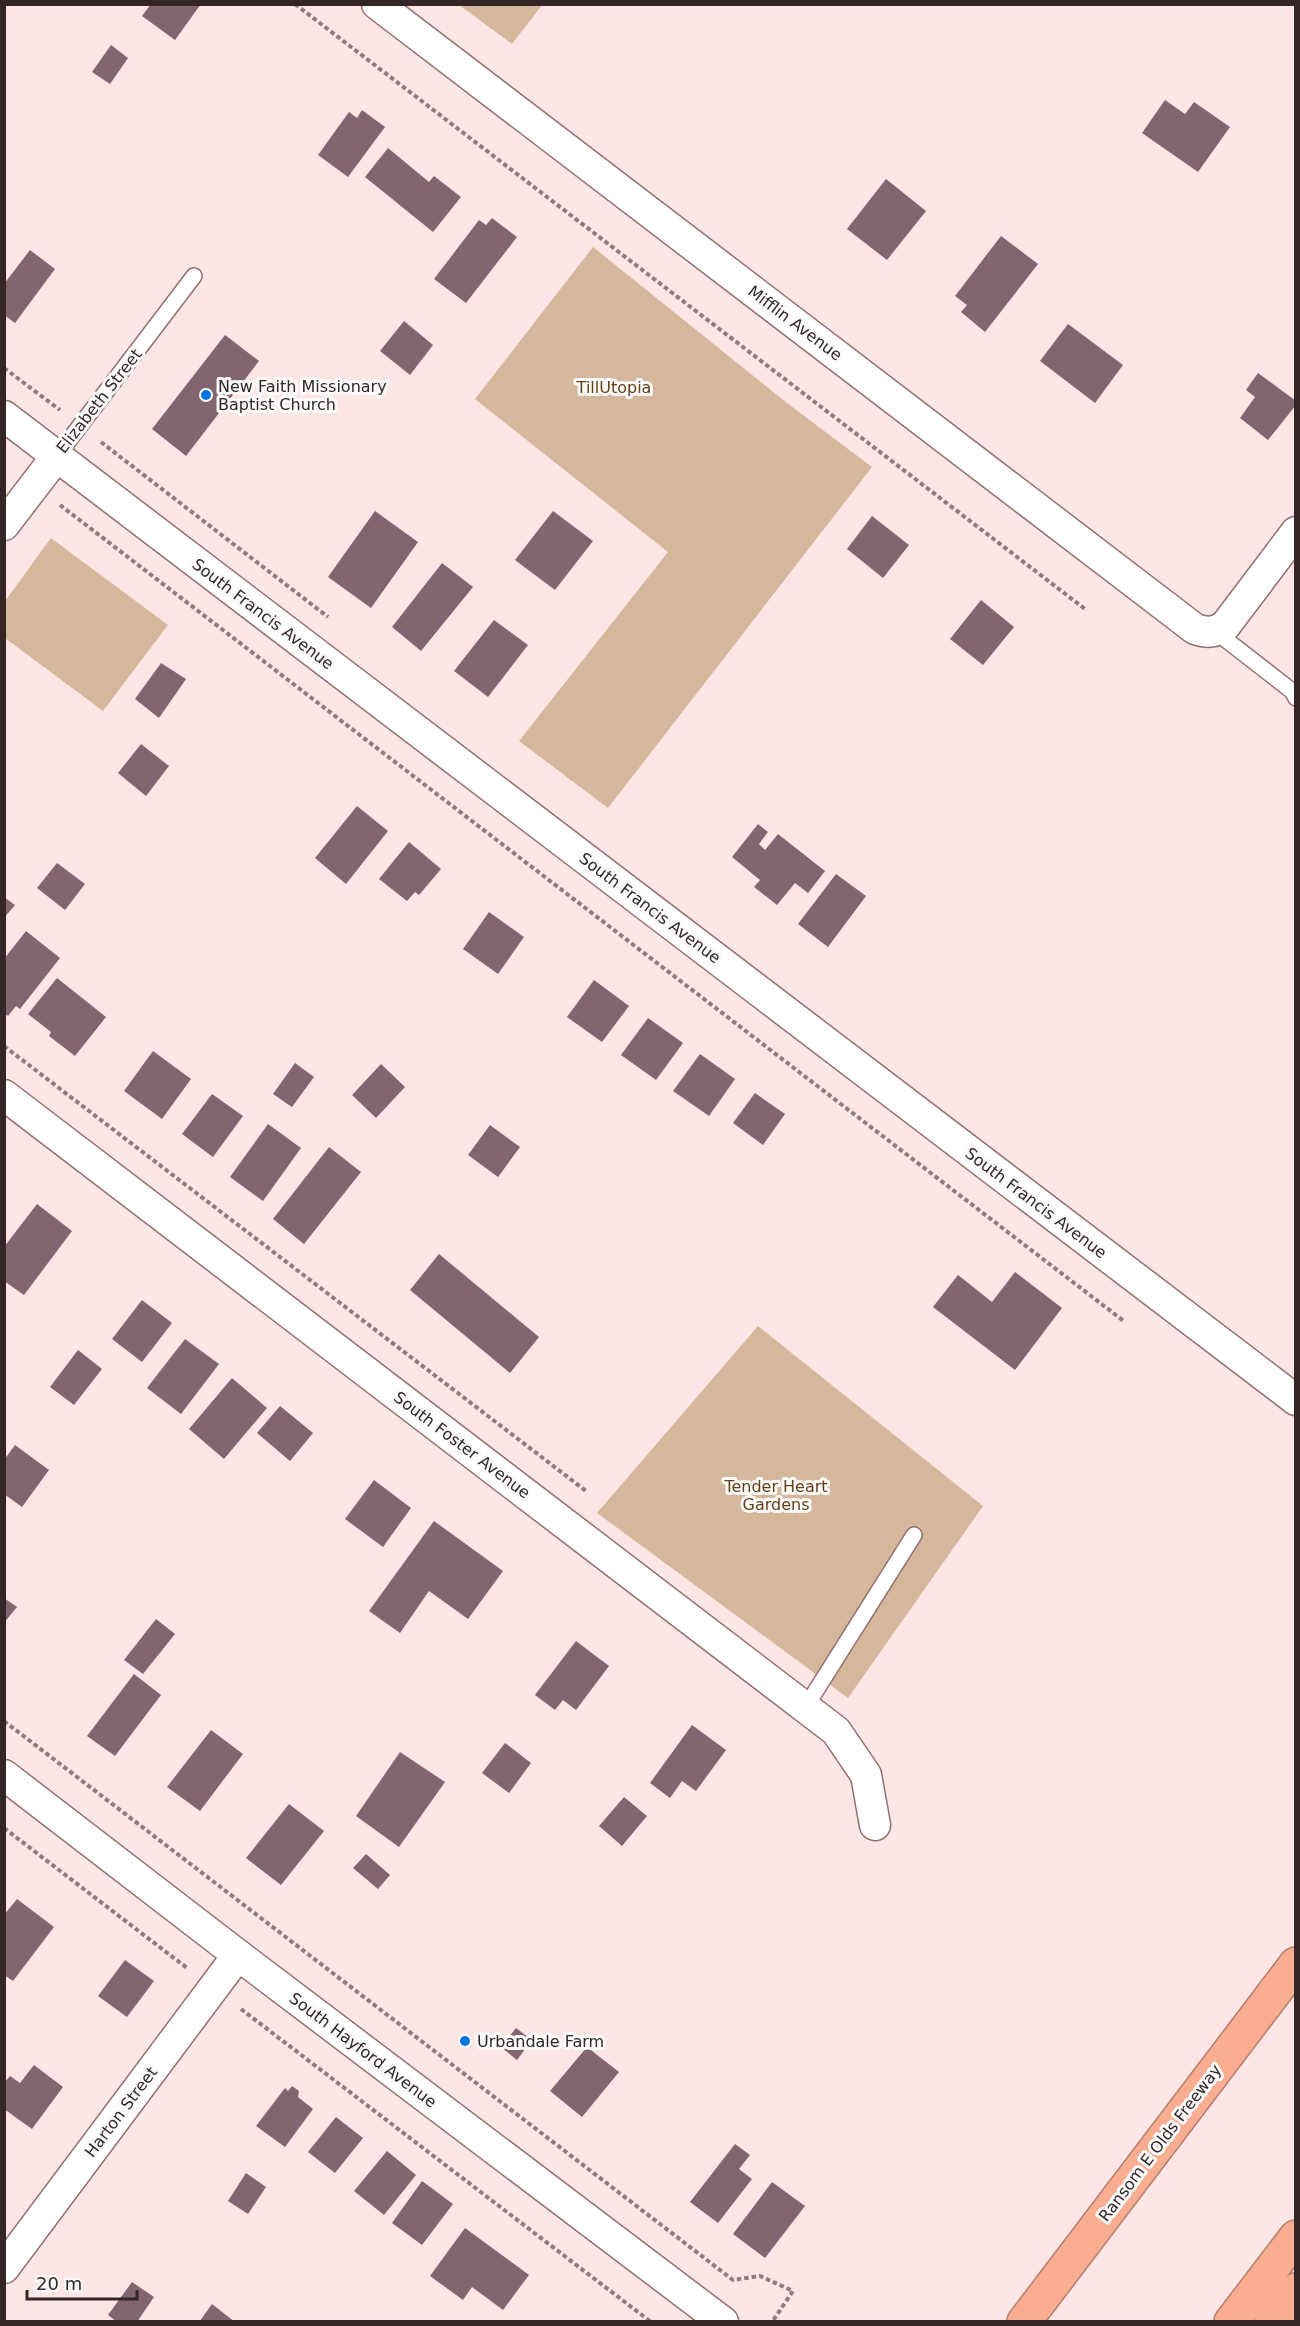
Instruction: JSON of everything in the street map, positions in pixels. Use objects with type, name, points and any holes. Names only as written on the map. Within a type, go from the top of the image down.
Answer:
[{"type":"highway","name":"Ransom E Olds Freeway","points":[[1024,2322],[1296,1965]]},
{"type":"highway","points":[[1230,2322],[1296,2237]]},
{"type":"highway","points":[[1271,2322],[1296,2290]]},
{"type":"street","name":"Mifflin Avenue","points":[[377,4],[1195,628],[1206,633],[1216,632]]},
{"type":"street","name":"South Francis Avenue","points":[[4,416],[1296,1400]]},
{"type":"street","name":"Elizabeth Street","points":[[4,525],[57,456]]},
{"type":"street","points":[[1216,632],[1230,620],[1296,532]]},
{"type":"street","name":"South Foster Avenue","points":[[4,1095],[836,1731],[866,1775],[875,1826]]},
{"type":"street","name":"South Hayford Avenue","points":[[4,1775],[723,2322]]},
{"type":"street","name":"Harton Street","points":[[4,2268],[238,1955]]},
{"type":"lane","name":"Elizabeth Street","points":[[57,456],[194,276]]},
{"type":"lane","points":[[1216,632],[1292,691],[1296,698]]},
{"type":"lane","points":[[805,1708],[914,1535]]},
{"type":"path","points":[[296,4],[1085,609]]},
{"type":"path","points":[[35,486],[1125,1322]]},
{"type":"path","points":[[4,1046],[586,1491]]},
{"type":"path","points":[[4,1721],[733,2280],[760,2276],[793,2291],[772,2322]]},
{"type":"path","points":[[4,1828],[651,2322]]},
{"type":"green space","points":[[459,5],[542,5],[512,44]]},
{"type":"green space","name":"TillUtopia","points":[[593,247],[787,403],[872,467],[608,808],[519,741],[668,552],[475,399]]},
{"type":"green space","points":[[51,538],[168,625],[103,711],[5,638],[5,601]]},
{"type":"green space","name":"Tender Heart Gardens","points":[[758,1326],[983,1506],[848,1698],[597,1513]]},
{"type":"building","points":[[151,4],[201,4],[175,40],[142,16]]},
{"type":"building","points":[[111,45],[128,58],[110,84],[92,72]]},
{"type":"building","points":[[1165,100],[1185,114],[1194,102],[1230,127],[1198,172],[1142,133]]},
{"type":"building","points":[[362,110],[385,127],[348,177],[318,155],[349,112],[357,118]]},
{"type":"building","points":[[388,148],[429,182],[434,176],[461,197],[433,232],[365,177]]},
{"type":"building","points":[[886,179],[926,211],[887,260],[847,229]]},
{"type":"building","points":[[492,218],[517,237],[466,303],[434,279],[479,220],[486,225]]},
{"type":"building","points":[[1001,236],[1038,264],[985,332],[961,312],[967,305],[955,296]]},
{"type":"building","points":[[30,250],[55,269],[15,323],[4,315],[4,284]]},
{"type":"building","points":[[404,321],[433,345],[410,375],[380,351]]},
{"type":"building","points":[[1068,324],[1123,365],[1095,403],[1040,361]]},
{"type":"building","name":"New Faith Missionary Baptist Church","points":[[225,335],[259,361],[186,456],[152,429]]},
{"type":"building","points":[[1258,373],[1296,401],[1296,405],[1268,440],[1240,418],[1255,397],[1246,390]]},
{"type":"building","points":[[375,511],[418,542],[371,608],[328,577]]},
{"type":"building","points":[[553,511],[593,541],[555,590],[515,560]]},
{"type":"building","points":[[872,516],[909,545],[883,578],[847,549]]},
{"type":"building","points":[[442,563],[473,587],[421,651],[392,627]]},
{"type":"building","points":[[981,600],[1014,627],[983,665],[950,639]]},
{"type":"building","points":[[494,620],[528,645],[488,697],[454,671]]},
{"type":"building","points":[[161,663],[186,679],[159,718],[135,699]]},
{"type":"building","points":[[141,744],[169,766],[146,796],[118,773]]},
{"type":"building","points":[[357,806],[388,831],[346,884],[315,858]]},
{"type":"building","points":[[758,824],[768,832],[759,844],[765,850],[778,834],[825,871],[808,893],[795,883],[777,905],[754,887],[760,880],[732,857]]},
{"type":"building","points":[[409,842],[441,869],[419,895],[415,892],[407,901],[379,879]]},
{"type":"building","points":[[57,863],[85,884],[65,910],[37,888]]},
{"type":"building","points":[[836,874],[866,896],[828,947],[798,924]]},
{"type":"building","points":[[4,897],[15,905],[4,918]]},
{"type":"building","points":[[489,912],[524,937],[498,974],[463,949]]},
{"type":"building","points":[[26,931],[60,958],[20,1009],[16,1006],[8,1016],[4,1013],[4,959]]},
{"type":"building","points":[[57,978],[106,1017],[75,1056],[49,1036],[51,1032],[28,1014]]},
{"type":"building","points":[[594,980],[629,1006],[602,1042],[567,1017]]},
{"type":"building","points":[[648,1018],[683,1043],[656,1080],[621,1055]]},
{"type":"building","points":[[153,1051],[191,1079],[162,1119],[124,1091]]},
{"type":"building","points":[[700,1054],[735,1079],[709,1116],[673,1091]]},
{"type":"building","points":[[295,1063],[314,1077],[292,1107],[273,1094]]},
{"type":"building","points":[[381,1064],[405,1087],[376,1118],[352,1095]]},
{"type":"building","points":[[755,1093],[785,1114],[763,1145],[733,1123]]},
{"type":"building","points":[[212,1094],[243,1116],[213,1157],[182,1134]]},
{"type":"building","points":[[268,1124],[301,1148],[263,1201],[230,1177]]},
{"type":"building","points":[[490,1125],[520,1147],[498,1177],[468,1155]]},
{"type":"building","points":[[329,1147],[361,1172],[304,1244],[273,1219]]},
{"type":"building","points":[[37,1204],[72,1231],[24,1295],[4,1281],[4,1247]]},
{"type":"building","points":[[439,1254],[539,1337],[510,1373],[410,1290]]},
{"type":"building","points":[[1015,1272],[1062,1308],[1015,1370],[933,1307],[958,1275],[992,1302]]},
{"type":"building","points":[[142,1300],[172,1323],[142,1362],[112,1339]]},
{"type":"building","points":[[185,1339],[219,1364],[181,1414],[147,1388]]},
{"type":"building","points":[[78,1350],[102,1369],[74,1405],[50,1387]]},
{"type":"building","points":[[232,1378],[267,1408],[224,1459],[189,1429]]},
{"type":"building","points":[[280,1406],[313,1433],[290,1461],[257,1433]]},
{"type":"building","points":[[15,1445],[49,1470],[22,1507],[4,1494],[4,1460]]},
{"type":"building","points":[[374,1480],[411,1508],[383,1547],[345,1519]]},
{"type":"building","points":[[434,1521],[503,1571],[468,1619],[429,1591],[400,1633],[369,1611]]},
{"type":"building","points":[[4,1598],[17,1607],[4,1623]]},
{"type":"building","points":[[156,1619],[175,1634],[143,1674],[124,1660]]},
{"type":"building","points":[[576,1641],[609,1666],[576,1710],[563,1700],[555,1710],[535,1695]]},
{"type":"building","points":[[134,1674],[161,1695],[115,1756],[87,1736]]},
{"type":"building","points":[[692,1725],[726,1750],[696,1791],[682,1781],[670,1798],[650,1783]]},
{"type":"building","points":[[211,1730],[243,1754],[200,1811],[167,1787]]},
{"type":"building","points":[[505,1743],[531,1763],[509,1793],[482,1773]]},
{"type":"building","points":[[400,1752],[445,1782],[399,1847],[356,1816]]},
{"type":"building","points":[[624,1797],[647,1816],[622,1846],[599,1826]]},
{"type":"building","points":[[289,1804],[324,1831],[281,1885],[246,1858]]},
{"type":"building","points":[[366,1854],[390,1875],[378,1889],[353,1868]]},
{"type":"building","points":[[17,1899],[54,1927],[13,1981],[4,1975],[4,1915]]},
{"type":"building","points":[[125,1960],[154,1981],[127,2017],[98,1996]]},
{"type":"building","points":[[516,2028],[532,2040],[517,2060],[501,2047]]},
{"type":"building","points":[[587,2047],[619,2072],[582,2117],[550,2091]]},
{"type":"building","points":[[34,2065],[63,2087],[32,2129],[4,2109],[4,2083],[10,2076],[20,2083]]},
{"type":"building","points":[[292,2086],[299,2091],[298,2097],[313,2109],[285,2147],[256,2126],[285,2088],[288,2091]]},
{"type":"building","points":[[336,2117],[363,2138],[335,2173],[308,2152]]},
{"type":"building","points":[[735,2144],[750,2155],[739,2169],[752,2179],[718,2223],[690,2202]]},
{"type":"building","points":[[387,2151],[416,2175],[384,2215],[354,2191]]},
{"type":"building","points":[[246,2173],[266,2187],[248,2214],[228,2201]]},
{"type":"building","points":[[422,2181],[453,2204],[422,2245],[392,2223]]},
{"type":"building","points":[[772,2182],[805,2206],[765,2258],[733,2234]]},
{"type":"building","points":[[465,2228],[529,2275],[503,2310],[472,2287],[463,2300],[430,2276]]},
{"type":"building","points":[[132,2282],[154,2297],[137,2322],[117,2322],[108,2315]]},
{"type":"building","points":[[212,2304],[235,2322],[199,2322]]},
{"type":"place","name":"New Faith Missionary Baptist Church","points":[[206,395]]},
{"type":"place","name":"Urbandale Farm","points":[[465,2041]]}]
